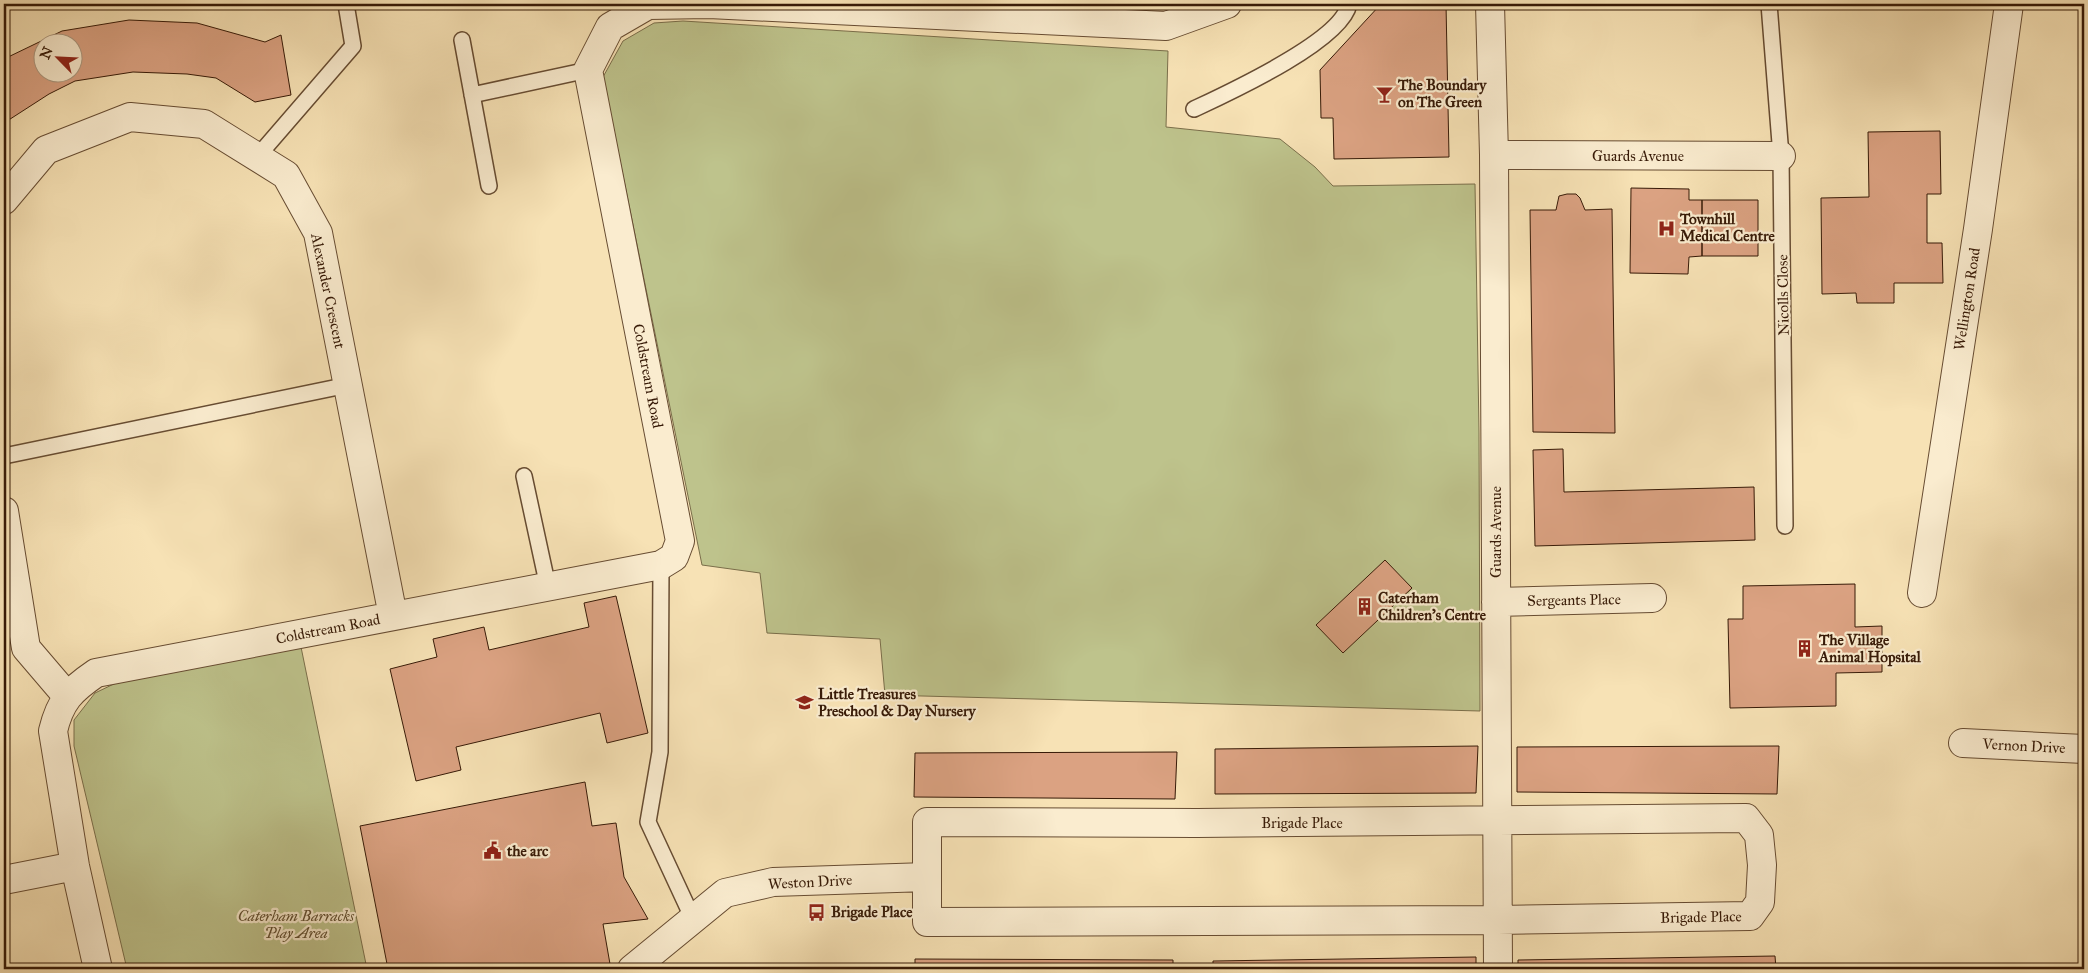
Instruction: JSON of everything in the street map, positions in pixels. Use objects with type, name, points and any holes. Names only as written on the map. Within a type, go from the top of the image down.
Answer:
[{"type":"street","points":[[588,70],[610,27],[648,5],[709,4],[1166,26],[1227,4]]},
{"type":"street","name":"Guards Avenue","points":[[1490,4],[1494,155],[1498,969]]},
{"type":"street","name":"Wellington Road","points":[[1922,593],[1978,229],[2009,4]]},
{"type":"street","name":"Coldstream Road","points":[[75,866],[53,731],[57,712],[67,696],[96,673],[661,565],[674,557],[680,541],[588,70]]},
{"type":"street","name":"Alexander Crescent","points":[[4,200],[46,150],[130,117],[204,124],[286,175],[318,233],[393,616]]},
{"type":"street","name":"Guards Avenue","points":[[1494,155],[1781,156]]},
{"type":"street","points":[[4,511],[26,648],[67,696]]},
{"type":"street","name":"Sergeants Place","points":[[1496,602],[1652,598]]},
{"type":"street","name":"Vernon Drive","points":[[1963,743],[2084,749]]},
{"type":"street","name":"Brigade Place","points":[[1746,818],[1759,835],[1762,865],[1760,902],[1750,916],[1498,920],[927,922],[927,877],[927,822],[1497,821],[1746,818]]},
{"type":"street","points":[[4,880],[75,866],[98,969]]},
{"type":"street","name":"Weston Drive","points":[[632,969],[725,893],[773,882],[927,877]]},
{"type":"lane","points":[[257,157],[353,46],[346,4]]},
{"type":"lane","points":[[1194,110],[1291,61],[1339,22],[1349,4]]},
{"type":"lane","name":"Nicolls Close","points":[[1769,4],[1781,156],[1786,526]]},
{"type":"lane","points":[[462,40],[489,186]]},
{"type":"lane","points":[[472,95],[588,70]]},
{"type":"lane","points":[[4,456],[348,385]]},
{"type":"lane","points":[[524,476],[548,586]]},
{"type":"lane","points":[[661,565],[660,752],[648,822],[693,919]]},
{"type":"green space","points":[[683,21],[1168,51],[1166,127],[1280,139],[1315,167],[1333,186],[1475,184],[1479,432],[1480,711],[885,695],[880,639],[767,633],[760,573],[702,565],[603,77],[623,41],[654,23]]},
{"type":"green space","name":"Caterham Barracks Play Area","points":[[301,647],[367,969],[127,969],[74,746],[74,720],[95,693],[118,682]]},
{"type":"building","name":"The Boundary on The Green","points":[[1446,4],[1449,157],[1334,159],[1333,118],[1321,118],[1320,70],[1380,5]]},
{"type":"building","points":[[129,20],[197,23],[265,42],[281,35],[291,95],[255,102],[216,78],[187,74],[133,72],[82,80],[82,32],[60,32]]},
{"type":"building","points":[[32,45],[32,82],[73,82],[49,94],[4,123],[4,59]]},
{"type":"building","points":[[1940,131],[1941,194],[1927,194],[1927,243],[1942,243],[1943,283],[1894,283],[1894,303],[1857,303],[1856,293],[1822,294],[1821,198],[1869,197],[1868,132]]},
{"type":"building","name":"Townhill Medical Centre","points":[[1631,188],[1689,189],[1689,200],[1702,200],[1702,256],[1689,257],[1688,274],[1630,273]]},
{"type":"building","points":[[1576,194],[1580,198],[1585,210],[1612,209],[1615,433],[1533,432],[1530,210],[1556,210],[1559,196]]},
{"type":"building","points":[[1702,200],[1758,200],[1758,256],[1702,256]]},
{"type":"building","points":[[1563,449],[1564,492],[1754,487],[1755,540],[1535,546],[1533,450]]},
{"type":"building","name":"Caterham Children's Centre","points":[[1385,560],[1412,588],[1343,653],[1316,625]]},
{"type":"building","name":"The Village Animal Hopsital","points":[[1855,584],[1855,627],[1882,626],[1882,672],[1836,673],[1836,706],[1730,708],[1728,619],[1743,619],[1743,586]]},
{"type":"building","points":[[616,596],[648,733],[607,743],[600,713],[456,747],[461,770],[416,781],[390,669],[437,657],[433,639],[484,627],[489,650],[589,627],[584,603]]},
{"type":"building","points":[[1478,746],[1476,793],[1215,794],[1215,749]]},
{"type":"building","points":[[1779,746],[1777,794],[1517,792],[1517,747]]},
{"type":"building","points":[[1177,752],[1175,799],[914,797],[915,753]]},
{"type":"building","name":"the arc","points":[[585,782],[592,826],[616,823],[624,877],[648,919],[603,924],[610,964],[576,969],[388,969],[360,826]]},
{"type":"building","points":[[1775,956],[1776,969],[1518,969],[1518,960]]},
{"type":"building","points":[[1476,957],[1476,969],[1213,969],[1213,961]]},
{"type":"building","points":[[915,959],[1173,960],[1173,969],[915,969]]},
{"type":"place","name":"The Boundary on The Green","points":[[1384,94]]},
{"type":"place","name":"Townhill Medical Centre","points":[[1666,228]]},
{"type":"place","name":"Caterham Children's Centre","points":[[1364,607]]},
{"type":"place","name":"The Village Animal Hopsital","points":[[1805,649]]},
{"type":"place","name":"Little Treasures Preschool & Day Nursery","points":[[804,703]]},
{"type":"place","name":"the arc","points":[[493,851]]},
{"type":"place","name":"Brigade Place","points":[[817,912]]}]
